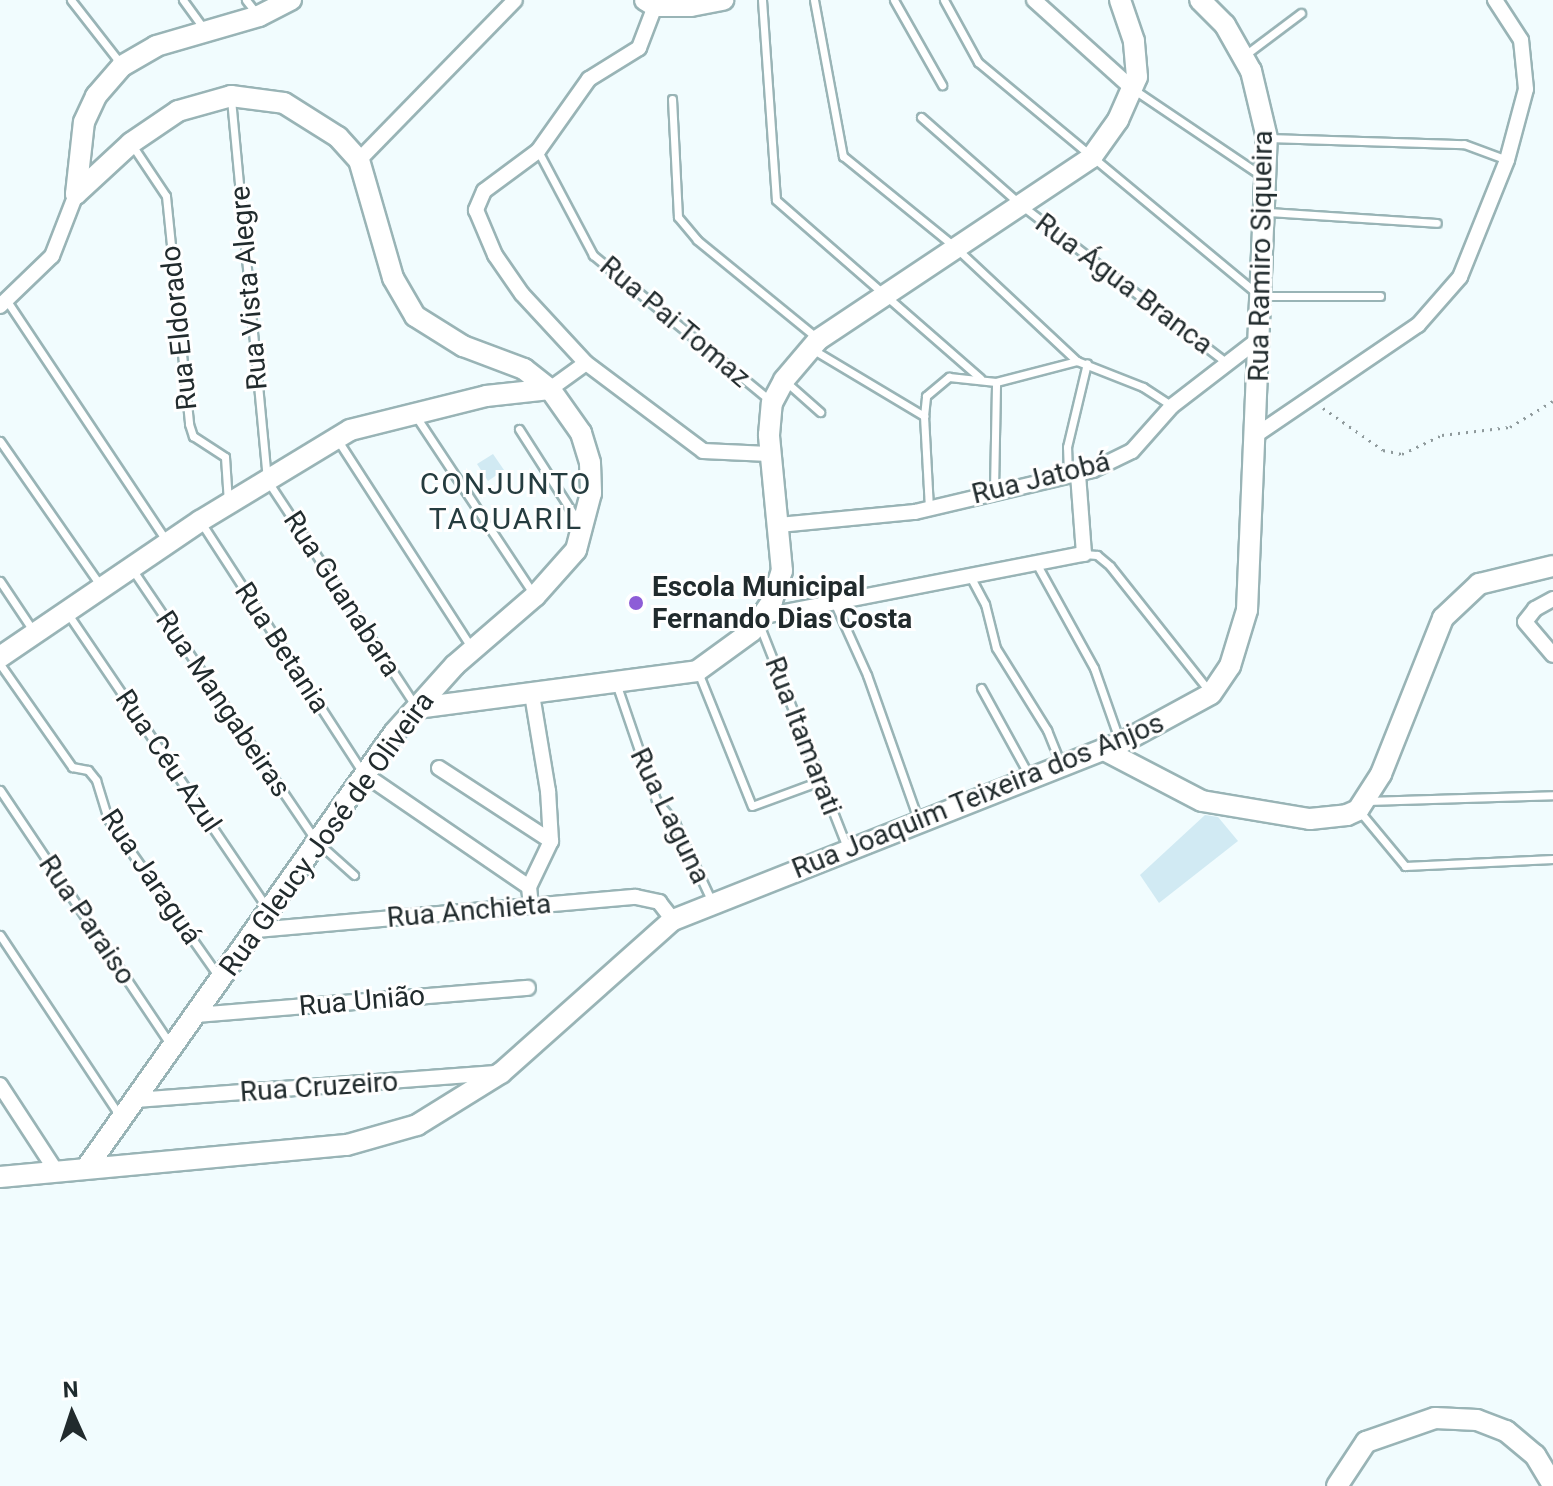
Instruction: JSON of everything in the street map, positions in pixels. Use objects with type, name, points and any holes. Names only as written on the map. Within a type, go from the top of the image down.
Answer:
[{"type":"street","points":[[4,304],[52,256],[76,194],[84,122],[96,96],[122,66],[156,46],[207,33],[253,8],[291,0]]},
{"type":"street","points":[[359,160],[515,0]]},
{"type":"street","points":[[723,0],[650,3],[639,48],[589,79],[538,151],[484,191],[476,210],[495,255],[522,294],[586,363],[703,451],[769,454]]},
{"type":"street","points":[[1034,0],[1133,89]]},
{"type":"street","points":[[417,708],[697,671],[724,657],[761,620],[782,571],[769,454],[772,403],[784,380],[814,344],[1091,158],[1133,89],[1137,63],[1120,0]]},
{"type":"street","name":"Rua Ramiro Siqueira","points":[[1200,0],[1225,25],[1258,84],[1267,138],[1256,435]]},
{"type":"street","points":[[1256,435],[1312,400],[1440,306],[1460,277],[1507,160],[1526,89],[1521,40],[1495,0]]},
{"type":"street","name":"Rua Gleucy José de Oliveira","points":[[76,194],[131,143],[178,111],[231,96],[260,97],[297,110],[338,137],[359,160],[393,278],[415,316],[463,346],[524,369],[550,389],[570,414],[588,451],[591,493],[584,532],[567,563],[535,596],[472,649],[417,708],[364,774],[87,1167]]},
{"type":"street","name":"Rua Jatobá","points":[[779,525],[929,507],[1073,474],[1132,451],[1172,406],[1259,339]]},
{"type":"street","points":[[0,657],[167,542],[335,436],[486,396],[550,389],[586,363]]},
{"type":"street","name":"Rua Joaquim Teixeira dos Anjos","points":[[0,1177],[347,1145],[440,1115],[501,1073],[673,920],[1112,746],[1211,694],[1230,666],[1247,610],[1256,435]]},
{"type":"street","points":[[761,620],[1084,554],[1073,474]]},
{"type":"street","points":[[1112,746],[1163,783],[1233,809],[1310,819],[1361,805],[1381,774],[1443,618],[1479,584],[1553,566]]},
{"type":"street","points":[[1553,599],[1535,609],[1525,622],[1553,655]]},
{"type":"street","points":[[531,906],[529,887],[551,841],[548,791],[532,694]]},
{"type":"street","points":[[439,768],[551,841]]},
{"type":"street","points":[[364,774],[529,887]]},
{"type":"street","name":"Rua Anchieta","points":[[256,930],[636,897],[659,902],[673,920]]},
{"type":"street","name":"Rua União","points":[[197,1015],[528,988]]},
{"type":"street","name":"Rua Cruzeiro","points":[[136,1100],[501,1073]]},
{"type":"street","points":[[0,1085],[56,1171]]},
{"type":"street","points":[[1337,1486],[1366,1442],[1435,1418],[1477,1420],[1506,1431],[1535,1455],[1553,1485]]},
{"type":"lane","points":[[71,0],[122,66]]},
{"type":"lane","points":[[183,0],[207,33]]},
{"type":"lane","points":[[762,0],[776,200],[980,378]]},
{"type":"lane","points":[[814,0],[843,156],[955,247],[1077,361]]},
{"type":"lane","points":[[894,0],[942,85]]},
{"type":"lane","points":[[944,0],[978,62],[1260,296],[1380,296]]},
{"type":"lane","points":[[1244,56],[1301,13]]},
{"type":"lane","points":[[1133,89],[1267,179]]},
{"type":"lane","name":"Rua Vista Alegre","points":[[231,96],[267,480]]},
{"type":"lane","points":[[672,99],[678,217],[697,240],[814,344],[924,416]]},
{"type":"lane","name":"Rua Água Branca","points":[[921,117],[1021,205],[1227,363]]},
{"type":"lane","points":[[1267,138],[1450,143],[1507,160]]},
{"type":"lane","name":"Rua Eldorado","points":[[131,143],[166,196],[189,424],[193,436],[225,457],[228,504]]},
{"type":"lane","name":"Rua Pai Tomaz","points":[[538,151],[593,255],[772,403]]},
{"type":"lane","points":[[1264,212],[1437,223]]},
{"type":"lane","points":[[4,304],[167,542]]},
{"type":"lane","points":[[929,507],[924,416],[934,386],[960,374],[996,382],[1077,361],[1087,363],[1172,406]]},
{"type":"lane","points":[[1073,474],[1067,447],[1087,363]]},
{"type":"lane","points":[[784,380],[820,412]]},
{"type":"lane","points":[[994,490],[996,382]]},
{"type":"lane","points":[[413,413],[535,596]]},
{"type":"lane","points":[[519,429],[584,532]]},
{"type":"lane","points":[[335,436],[472,649]]},
{"type":"lane","points":[[0,441],[102,587]]},
{"type":"lane","name":"Rua Guanabara","points":[[267,480],[417,708]]},
{"type":"lane","name":"Rua Betania","points":[[200,521],[364,774]]},
{"type":"lane","points":[[1084,554],[1097,555],[1110,566],[1211,694]]},
{"type":"lane","points":[[1036,563],[1094,668],[1112,746]]},
{"type":"lane","name":"Rua Mangabeiras","points":[[131,567],[316,841],[354,875]]},
{"type":"lane","points":[[970,576],[985,604],[996,648],[1047,730],[1062,765]]},
{"type":"lane","points":[[0,581],[35,633]]},
{"type":"lane","points":[[835,604],[867,675],[919,824]]},
{"type":"lane","name":"Rua Céu Azul","points":[[66,612],[269,910]]},
{"type":"lane","name":"Rua Itamarati","points":[[761,620],[848,849]]},
{"type":"lane","name":"Rua Jaraguá","points":[[0,664],[72,767],[88,770],[96,780],[108,819],[220,979]]},
{"type":"lane","points":[[697,671],[752,806],[820,781]]},
{"type":"lane","name":"Rua Laguna","points":[[616,684],[656,800],[675,823],[712,902]]},
{"type":"lane","points":[[981,688],[1031,778]]},
{"type":"lane","name":"Rua Paraiso","points":[[0,790],[173,1049]]},
{"type":"lane","points":[[1361,805],[1553,795]]},
{"type":"lane","points":[[1361,805],[1405,866],[1553,859]]},
{"type":"lane","points":[[0,935],[122,1120]]},
{"type":"path","points":[[1312,400],[1383,450],[1402,454],[1442,435],[1510,427],[1553,401]]},
{"type":"building","points":[[493,454],[504,470],[488,481],[477,464]]},
{"type":"building","points":[[1205,815],[1218,817],[1238,841],[1159,903],[1140,875]]},
{"type":"place","name":"Escola Municipal Fernando Dias Costa","points":[[636,603]]},
{"type":"district","name":"CONJUNTO TAQUARIL","points":[[506,501]]}]
